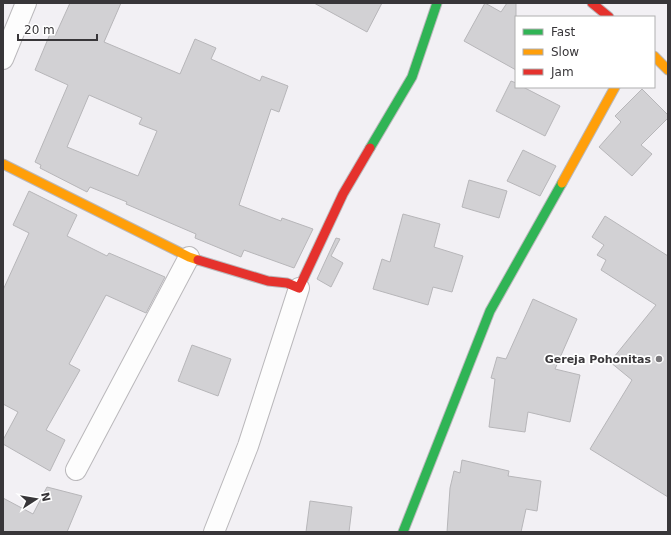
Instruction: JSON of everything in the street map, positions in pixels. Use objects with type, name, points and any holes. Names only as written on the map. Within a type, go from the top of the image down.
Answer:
[{"type":"street","points":[[3,59],[26,3]]},
{"type":"street","points":[[214,532],[248,446],[299,288],[344,194],[412,77],[437,3]]},
{"type":"street","points":[[592,3],[608,16]]},
{"type":"street","points":[[655,57],[668,70]]},
{"type":"street","points":[[403,532],[490,311],[614,88]]},
{"type":"street","points":[[3,164],[189,257],[268,281],[287,283],[299,288]]},
{"type":"street","points":[[76,470],[189,257]]},
{"type":"building","points":[[70,3],[121,3],[104,42],[180,74],[195,39],[216,48],[211,59],[260,81],[262,76],[288,86],[279,112],[271,109],[239,205],[281,221],[282,218],[313,229],[294,268],[244,250],[241,257],[195,238],[196,234],[126,204],[127,202],[90,187],[87,192],[40,168],[41,165],[35,162],[68,85],[35,70],[50,34],[55,36]],"holes":[[[89,95],[142,118],[139,124],[157,131],[138,176],[67,147]]]},
{"type":"building","points":[[314,3],[382,3],[367,32]]},
{"type":"building","points":[[485,3],[501,12],[507,3],[516,3],[515,69],[464,41]]},
{"type":"building","points":[[511,81],[515,83],[515,88],[525,88],[560,106],[545,136],[496,111]]},
{"type":"building","points":[[642,89],[668,115],[668,118],[641,145],[652,154],[632,176],[599,147],[621,122],[615,116]]},
{"type":"building","points":[[523,150],[556,166],[540,196],[507,181]]},
{"type":"building","points":[[469,180],[507,191],[499,218],[462,207]]},
{"type":"building","points":[[29,191],[77,215],[67,236],[107,256],[109,253],[165,277],[146,313],[106,295],[69,364],[80,370],[46,430],[65,440],[50,471],[3,444],[3,440],[18,412],[3,404],[3,290],[29,233],[13,225]]},
{"type":"building","points":[[403,214],[440,224],[434,247],[463,256],[452,292],[433,287],[428,305],[373,289],[382,259],[390,262]]},
{"type":"building","points":[[605,216],[668,256],[668,497],[590,449],[632,380],[610,362],[656,305],[601,270],[606,260],[597,255],[604,245],[592,237]]},
{"type":"building","points":[[336,238],[340,239],[331,256],[343,263],[331,287],[317,279]]},
{"type":"building","points":[[533,299],[577,319],[555,369],[580,375],[570,422],[528,412],[525,432],[489,427],[495,379],[491,378],[497,357],[506,359]]},
{"type":"building","points":[[192,345],[231,359],[218,396],[178,381]]},
{"type":"building","points":[[462,460],[509,471],[508,476],[541,481],[537,511],[526,509],[521,532],[447,532],[450,488],[454,471],[460,473]]},
{"type":"building","points":[[47,487],[82,496],[67,532],[3,532],[3,498],[33,514]]},
{"type":"building","points":[[310,501],[352,507],[349,532],[306,532]]},
{"type":"traffic: fast","points":[[370,148],[412,77],[437,3]]},
{"type":"traffic: fast","points":[[403,532],[490,311],[562,183]]},
{"type":"traffic: slow","points":[[655,57],[668,70]]},
{"type":"traffic: slow","points":[[562,183],[614,88]]},
{"type":"traffic: slow","points":[[3,164],[189,257],[198,260]]},
{"type":"traffic: jam","points":[[592,3],[608,16]]},
{"type":"traffic: jam","points":[[198,260],[268,281],[287,283],[299,288],[343,194],[370,148]]},
{"type":"place","name":"Gereja Pohonitas","points":[[659,359]]}]
